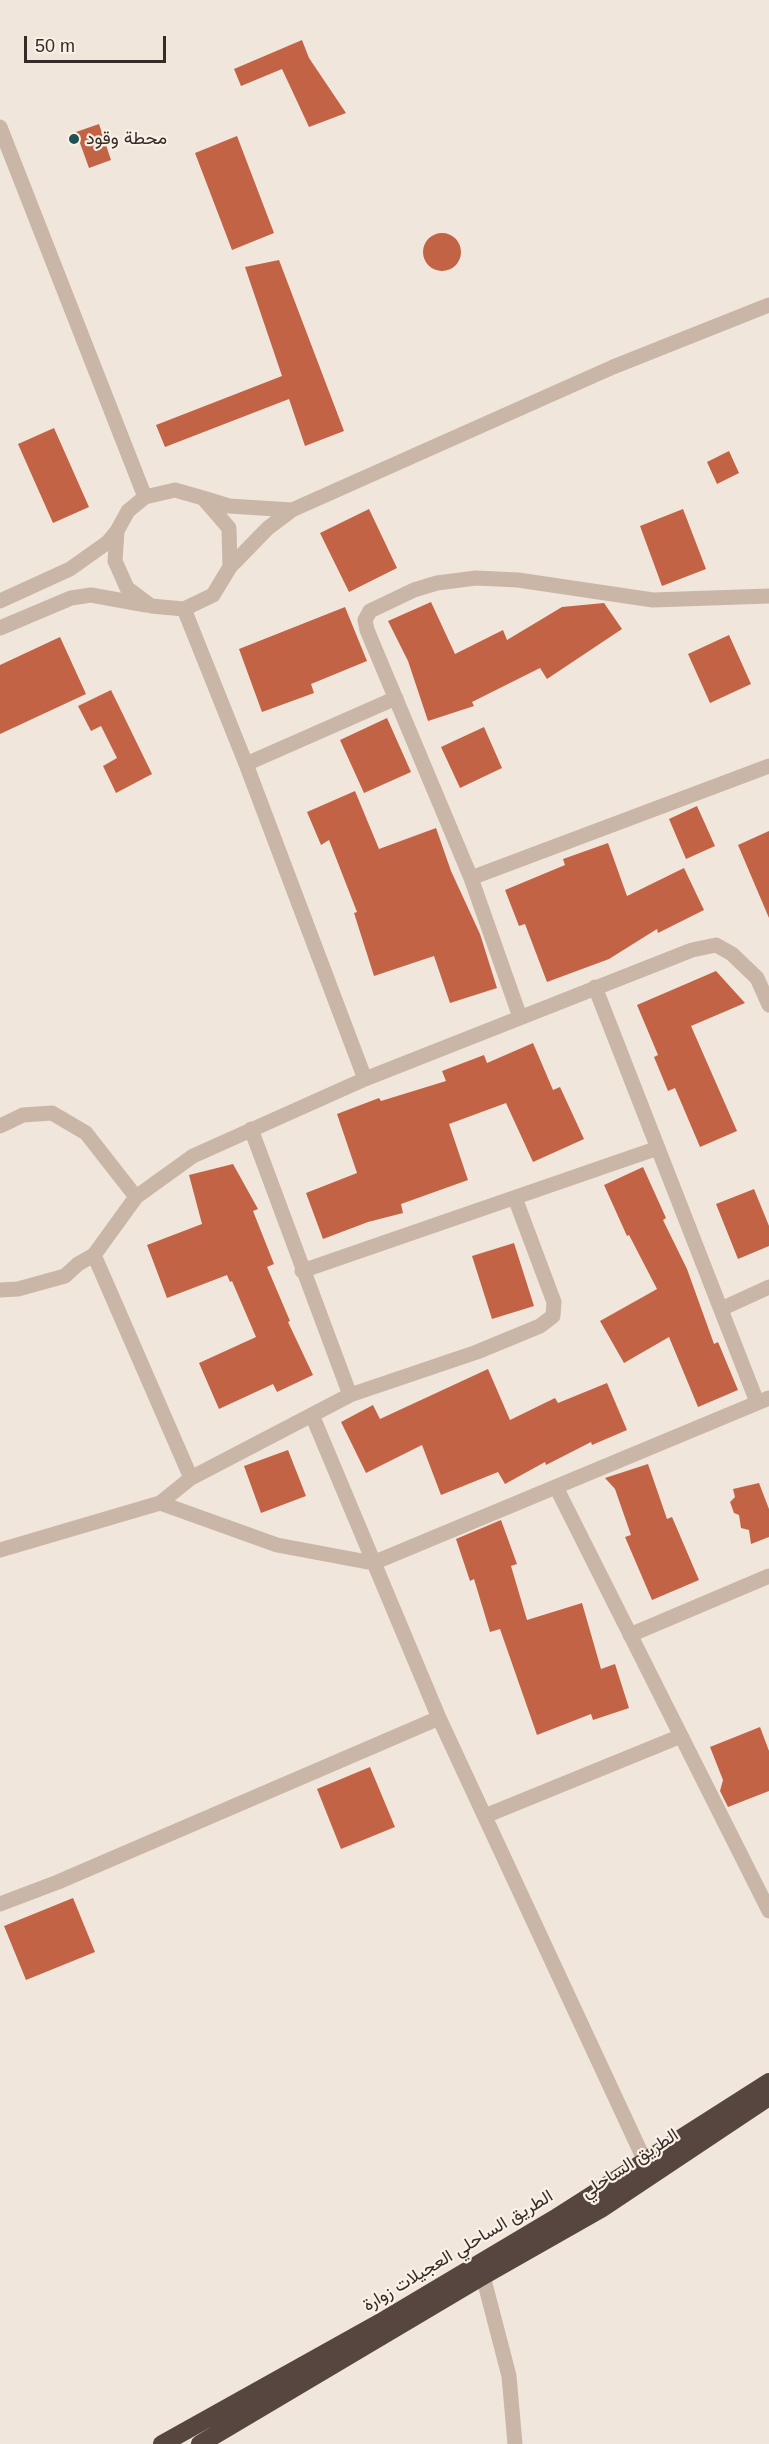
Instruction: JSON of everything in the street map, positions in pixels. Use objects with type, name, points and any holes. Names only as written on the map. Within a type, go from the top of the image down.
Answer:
[{"type":"highway","name":"الطريق الساحلي العجيلات زوارة","points":[[162,2444],[386,2319],[648,2168],[769,2082]]},
{"type":"highway","name":"الطريق الساحلي","points":[[200,2444],[483,2276],[601,2209],[648,2168],[769,2097]]},
{"type":"street","points":[[0,127],[145,497]]},
{"type":"street","points":[[0,628],[70,598],[91,595],[151,606],[184,609],[213,595],[230,567],[268,528],[292,510],[614,367],[769,305]]},
{"type":"street","points":[[0,601],[70,569],[108,542],[128,511],[145,497],[175,490],[229,506],[292,510]]},
{"type":"street","points":[[203,498],[229,528],[230,567]]},
{"type":"street","points":[[117,531],[114,561],[127,588],[151,606]]},
{"type":"street","points":[[520,1017],[471,878],[367,630],[365,620],[370,611],[437,582],[476,578],[518,580],[653,600],[769,596]]},
{"type":"street","points":[[184,609],[246,764],[365,1079]]},
{"type":"street","points":[[246,764],[396,698]]},
{"type":"street","points":[[471,878],[769,766]]},
{"type":"street","points":[[0,1290],[18,1289],[65,1276],[78,1264],[94,1255],[136,1197],[193,1156],[365,1079],[692,950],[716,945],[732,954],[757,978],[769,1005]]},
{"type":"street","points":[[160,1503],[277,1545],[373,1563],[763,1400],[721,1309],[595,987]]},
{"type":"street","points":[[0,1126],[23,1114],[52,1113],[86,1133],[136,1197]]},
{"type":"street","points":[[251,1129],[350,1395]]},
{"type":"street","points":[[302,1271],[658,1148]]},
{"type":"street","points":[[0,1550],[160,1503],[191,1478],[350,1395],[477,1352],[540,1326],[553,1316],[554,1302],[515,1198]]},
{"type":"street","points":[[94,1255],[191,1478]]},
{"type":"street","points":[[721,1309],[769,1287]]},
{"type":"street","points":[[312,1415],[439,1718],[648,2168]]},
{"type":"street","points":[[556,1487],[769,1911]]},
{"type":"street","points":[[630,1635],[769,1576]]},
{"type":"street","points":[[0,1904],[58,1882],[439,1718]]},
{"type":"street","points":[[485,1816],[681,1736]]},
{"type":"street","points":[[483,2276],[509,2376],[515,2444]]},
{"type":"building","points":[[302,40],[309,58],[346,113],[309,127],[282,69],[241,86],[234,69]]},
{"type":"building","points":[[99,124],[111,160],[89,168],[76,132]]},
{"type":"building","points":[[237,136],[274,233],[232,250],[195,153]]},
{"type":"building","points":[[442,233],[456,238],[461,252],[456,266],[442,271],[428,266],[423,252],[428,238]]},
{"type":"building","points":[[279,260],[344,431],[305,446],[289,399],[165,447],[156,425],[282,376],[245,267]]},
{"type":"building","points":[[54,428],[89,507],[53,523],[18,444]]},
{"type":"building","points":[[729,451],[739,473],[717,484],[707,462]]},
{"type":"building","points":[[369,509],[397,568],[349,592],[320,533]]},
{"type":"building","points":[[683,509],[706,569],[662,586],[640,526]]},
{"type":"building","points":[[431,602],[455,654],[503,630],[507,640],[562,607],[604,603],[622,629],[547,679],[540,668],[472,702],[474,706],[428,721],[408,661],[388,621]]},
{"type":"building","points":[[345,607],[367,661],[311,684],[314,693],[262,712],[239,649]]},
{"type":"building","points":[[729,635],[751,684],[710,703],[688,654]]},
{"type":"building","points":[[60,637],[86,694],[0,734],[0,665]]},
{"type":"building","points":[[111,690],[152,774],[116,793],[103,766],[117,758],[101,726],[91,731],[78,706]]},
{"type":"building","points":[[387,718],[411,772],[364,793],[340,740]]},
{"type":"building","points":[[484,727],[502,768],[460,788],[441,747]]},
{"type":"building","points":[[355,791],[379,849],[436,828],[451,871],[480,934],[497,988],[450,1003],[434,956],[374,976],[354,913],[357,912],[329,840],[321,845],[307,812]]},
{"type":"building","points":[[697,806],[715,846],[686,859],[669,819]]},
{"type":"building","points":[[769,831],[769,918],[738,845]]},
{"type":"building","points":[[608,843],[627,896],[684,868],[704,910],[658,933],[657,929],[609,959],[547,982],[525,924],[519,926],[505,890],[565,865],[563,859]]},
{"type":"building","points":[[716,971],[745,1003],[691,1026],[737,1131],[700,1147],[675,1088],[668,1091],[654,1057],[658,1055],[637,1005]]},
{"type":"building","points":[[533,1043],[553,1090],[560,1087],[584,1139],[533,1162],[506,1103],[449,1124],[468,1180],[401,1204],[403,1213],[368,1222],[323,1239],[306,1193],[357,1173],[337,1114],[379,1098],[381,1101],[446,1081],[442,1071],[484,1055],[487,1063]]},
{"type":"building","points":[[233,1164],[258,1209],[253,1211],[274,1264],[267,1267],[290,1321],[288,1322],[313,1375],[277,1392],[273,1384],[219,1409],[199,1363],[256,1337],[232,1281],[230,1282],[227,1275],[167,1298],[147,1245],[202,1224],[189,1175]]},
{"type":"building","points":[[643,1167],[666,1218],[663,1220],[687,1269],[714,1344],[718,1342],[738,1390],[698,1407],[669,1337],[624,1363],[600,1321],[657,1289],[629,1235],[627,1236],[604,1185]]},
{"type":"building","points":[[754,1189],[769,1226],[769,1246],[738,1259],[716,1204]]},
{"type":"building","points":[[514,1243],[534,1306],[492,1319],[472,1256]]},
{"type":"building","points":[[488,1369],[510,1420],[555,1398],[558,1403],[607,1383],[627,1430],[592,1445],[591,1442],[546,1465],[545,1462],[505,1484],[498,1472],[441,1495],[422,1445],[366,1473],[341,1422],[373,1405],[380,1419]]},
{"type":"building","points":[[288,1450],[306,1496],[261,1513],[244,1466]]},
{"type":"building","points":[[648,1464],[667,1519],[672,1517],[699,1580],[652,1600],[625,1537],[631,1535],[615,1489],[605,1478]]},
{"type":"building","points":[[759,1483],[769,1509],[769,1537],[751,1544],[749,1530],[741,1528],[739,1515],[734,1513],[730,1502],[735,1497],[733,1489]]},
{"type":"building","points":[[501,1520],[517,1564],[511,1566],[527,1620],[582,1603],[601,1669],[615,1664],[629,1708],[593,1720],[591,1714],[537,1735],[500,1629],[490,1632],[474,1579],[470,1581],[456,1539]]},
{"type":"building","points":[[760,1727],[769,1751],[769,1791],[728,1807],[720,1791],[723,1780],[710,1747]]},
{"type":"building","points":[[370,1767],[395,1827],[341,1849],[317,1789]]},
{"type":"building","points":[[73,1898],[95,1952],[26,1980],[4,1926]]},
{"type":"place","name":"محطة وقود","points":[[74,139]]}]
